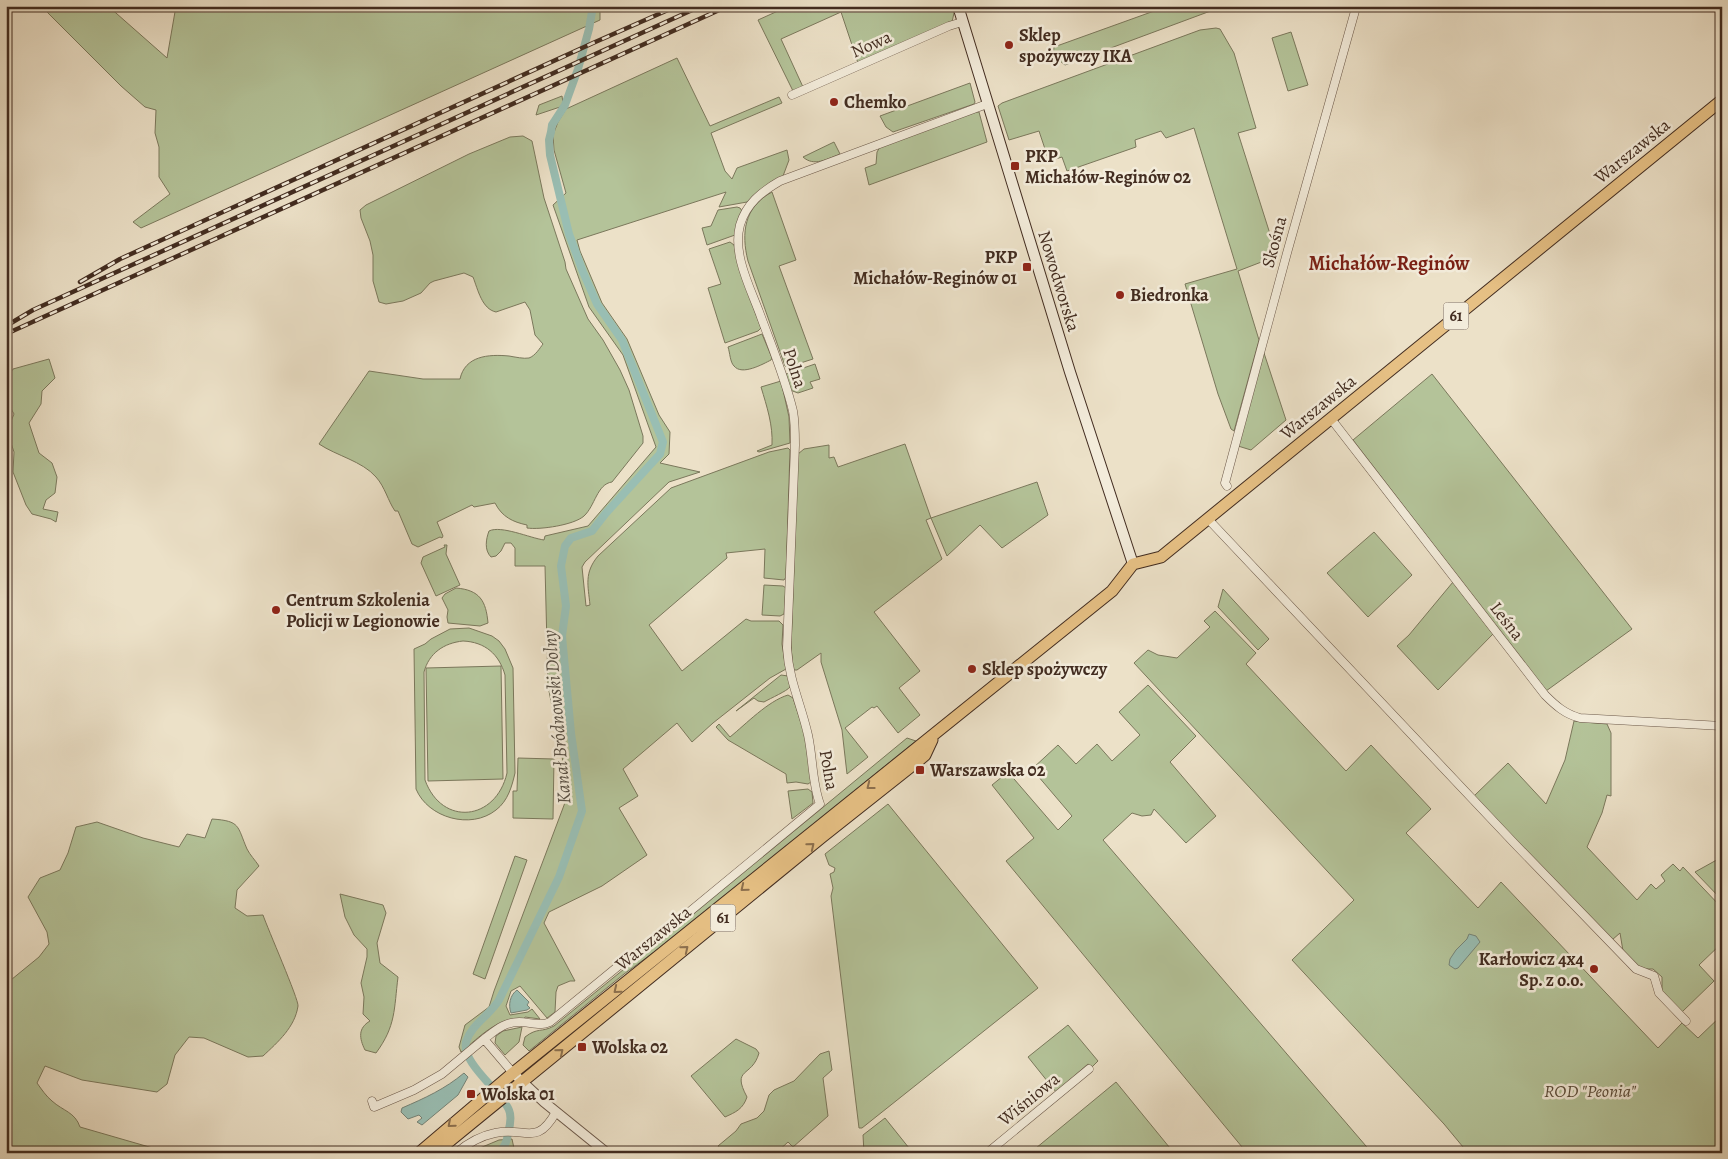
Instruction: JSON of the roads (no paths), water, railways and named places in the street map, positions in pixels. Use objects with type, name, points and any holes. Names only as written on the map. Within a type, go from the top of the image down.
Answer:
[{"type":"main road","name":"Nowodworska","points":[[958,6],[1064,354],[1133,564]]},
{"type":"main road","name":"Warszawska","points":[[419,1153],[484,1096],[1112,592],[1133,564],[1162,558],[1221,507],[1332,420],[1722,100]]},
{"type":"main road","name":"Warszawska","points":[[435,1153],[918,761],[925,755],[935,734]]},
{"type":"street","name":"Skośna","points":[[1227,486],[1225,483],[1355,11],[1354,6]]},
{"type":"street","name":"Nowa","points":[[792,95],[962,22]]},
{"type":"street","name":"Polna","points":[[481,1042],[501,1026],[518,1022],[539,1025],[550,1022],[622,963],[648,946],[820,804],[816,793],[806,727],[791,680],[787,648],[795,445],[793,412],[778,361],[745,273],[738,241],[740,224],[757,196],[780,181],[988,104]]},
{"type":"street","name":"Leśna","points":[[1332,420],[1545,695],[1561,710],[1580,718],[1722,726]]},
{"type":"street","points":[[1208,519],[1624,957],[1636,969],[1654,976],[1659,992],[1686,1020]]},
{"type":"street","points":[[373,1104],[414,1090],[442,1074],[481,1042],[522,1083],[607,1153]]},
{"type":"street","name":"Wiśniowa","points":[[987,1153],[1089,1070]]},
{"type":"street","points":[[456,1153],[468,1143],[478,1138],[500,1132],[531,1134],[542,1131],[556,1112]]},
{"type":"water","points":[[1469,934],[1476,936],[1480,942],[1458,968],[1455,969],[1449,965],[1450,959]]},
{"type":"water","points":[[517,990],[529,1002],[527,1005],[530,1008],[511,1013],[510,1000]]},
{"type":"water","points":[[464,1073],[468,1077],[458,1095],[422,1125],[417,1122],[422,1118],[419,1115],[408,1119],[401,1112],[402,1108],[427,1097]]},
{"type":"waterway","name":"Kanał Bródnowski Dolny","points":[[499,1153],[507,1139],[510,1113],[505,1103],[470,1059],[466,1050],[466,1042],[472,1030],[499,1000],[559,877],[582,811],[571,733],[562,636],[566,606],[561,566],[565,546],[571,538],[592,531],[660,454],[663,442],[622,340],[597,304],[583,272],[569,234],[550,155],[549,140],[552,125],[565,105],[578,69],[593,6]]},
{"type":"railway","points":[[80,282],[120,259],[677,6]]},
{"type":"railway","points":[[6,326],[33,310],[701,6]]},
{"type":"railway","points":[[6,334],[728,6]]},
{"type":"place","name":"Sklep spożywczy IKA","points":[[1009,45]]},
{"type":"place","name":"Chemko","points":[[834,102]]},
{"type":"place","name":"PKP Michałów-Reginów 02","points":[[1015,166]]},
{"type":"place","name":"PKP Michałów-Reginów 01","points":[[1027,267]]},
{"type":"place","name":"Biedronka","points":[[1120,295]]},
{"type":"place","name":"Centrum Szkolenia Policji w Legionowie","points":[[276,610]]},
{"type":"place","name":"Sklep spożywczy","points":[[972,669]]},
{"type":"place","name":"Warszawska 02","points":[[920,770]]},
{"type":"place","name":"Karłowicz 4x4 Sp. z o.o.","points":[[1594,969]]},
{"type":"place","name":"Wolska 02","points":[[582,1047]]},
{"type":"place","name":"Wolska 01","points":[[471,1094]]},
{"type":"district","name":"Michałów-Reginów","points":[[1389,263]]},
{"type":"park label","name":"ROD \"Peonia\"","points":[[1590,1091]]}]
